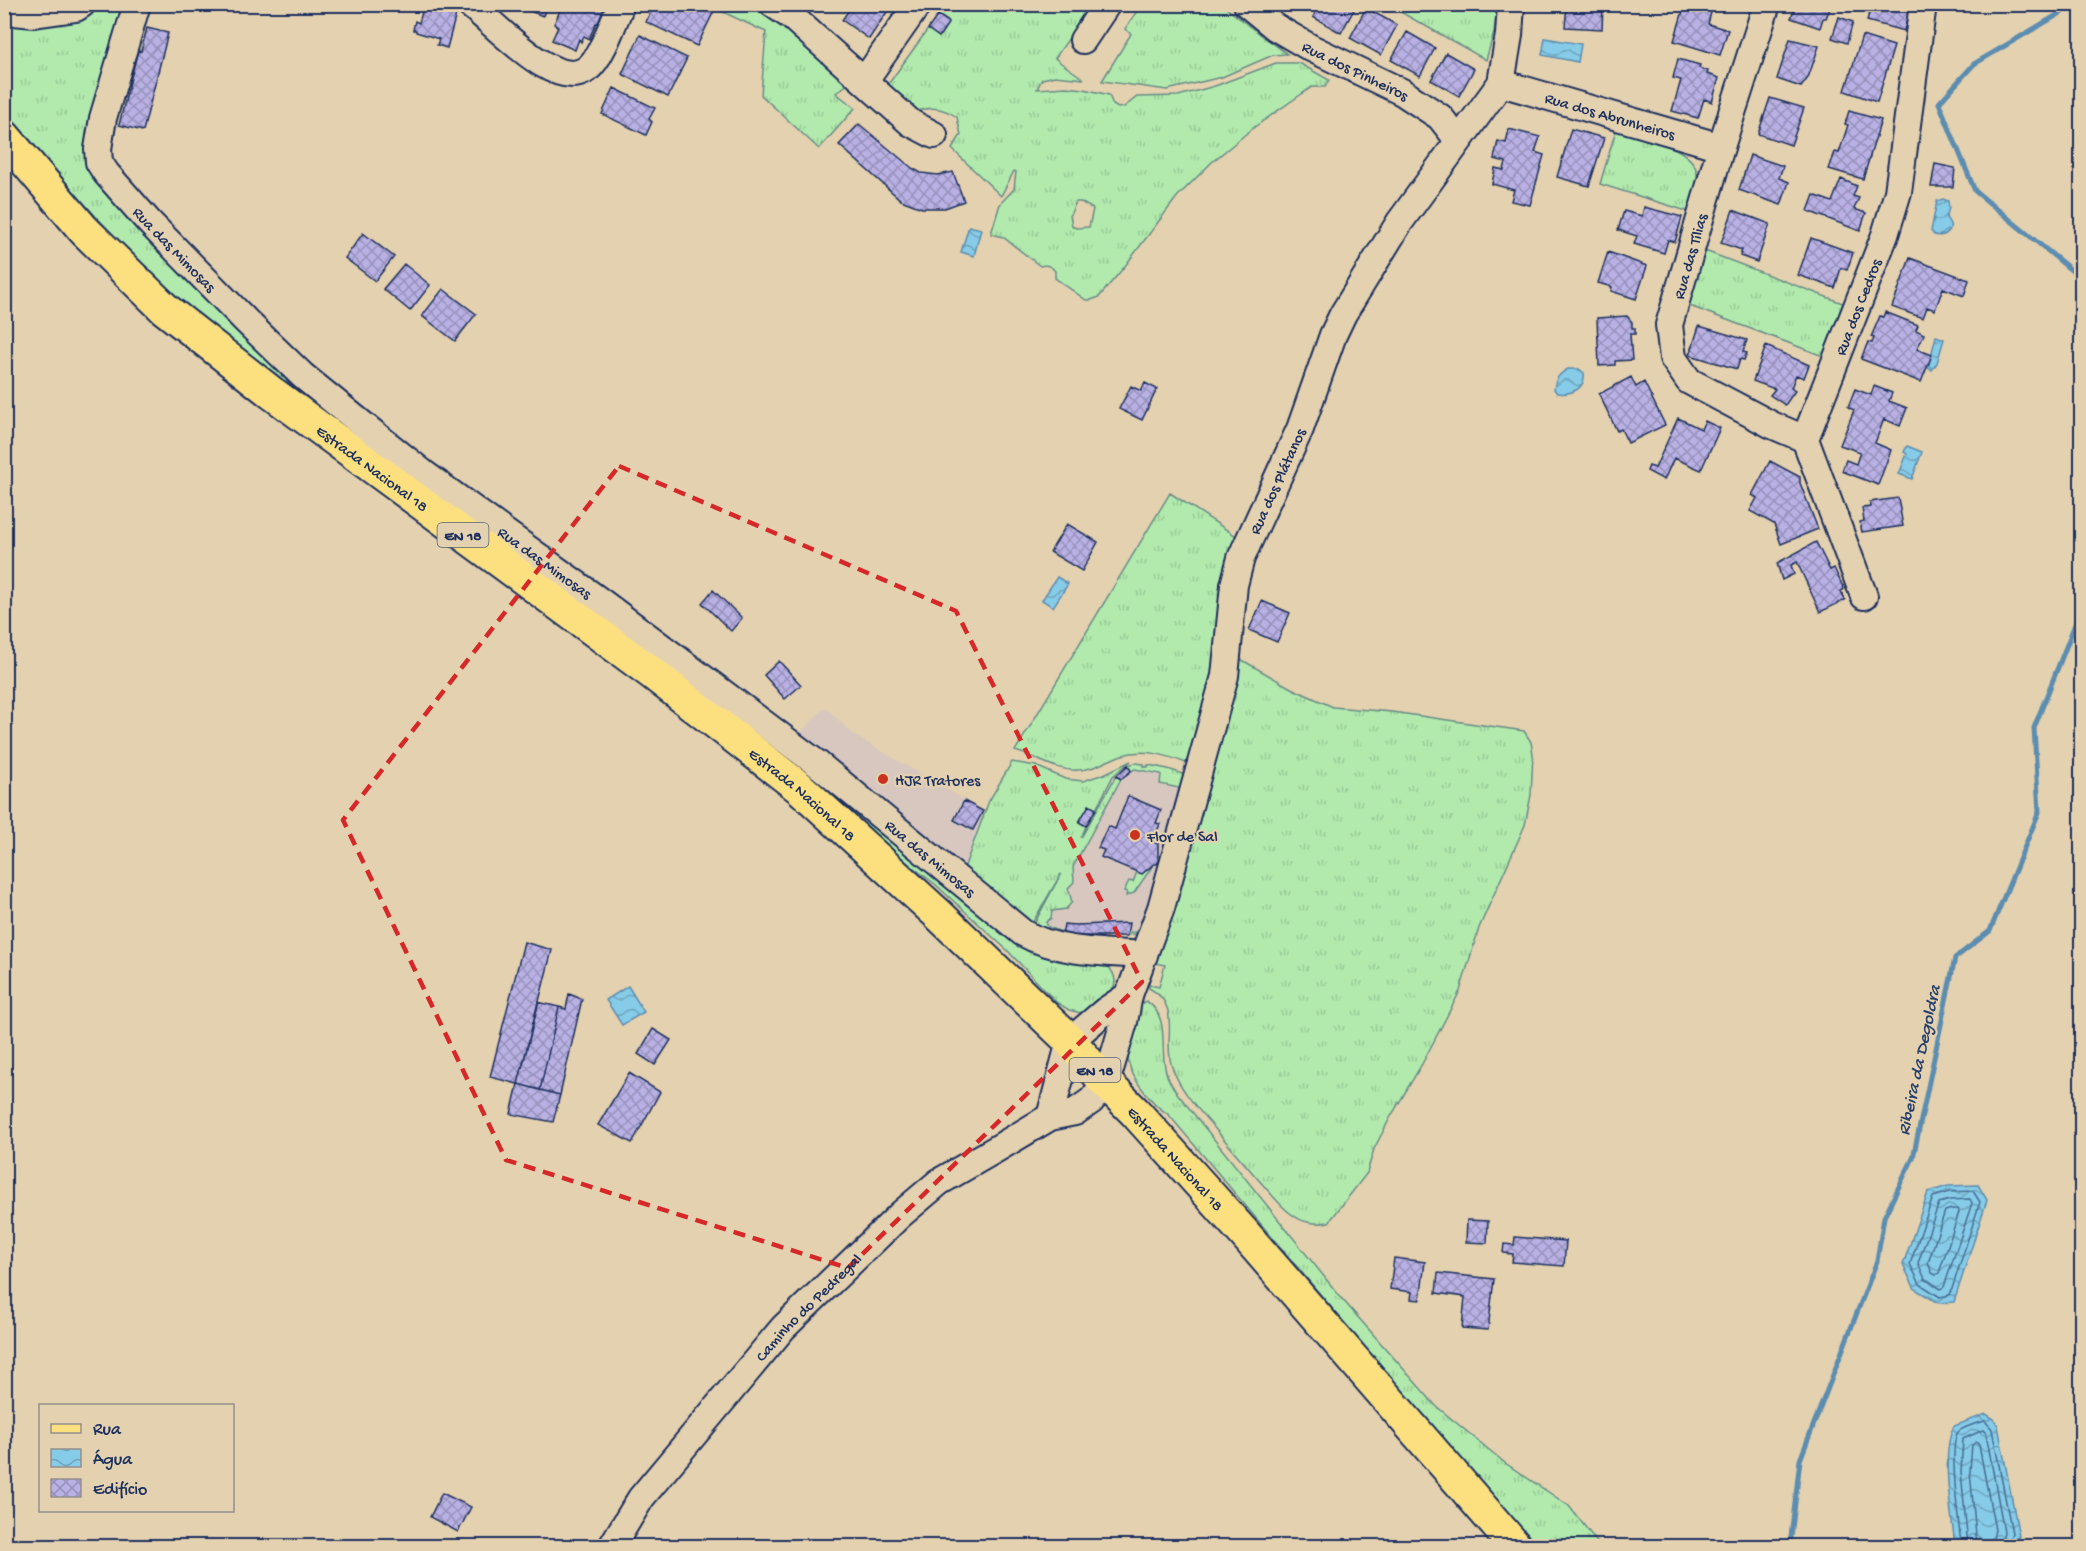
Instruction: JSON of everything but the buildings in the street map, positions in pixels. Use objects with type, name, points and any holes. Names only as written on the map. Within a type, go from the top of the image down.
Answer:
[{"type":"main road","name":"Estrada Nacional 18","points":[[4,136],[84,230],[165,309],[272,393],[652,673],[800,788],[939,915],[1070,1041],[1106,1083],[1143,1120],[1515,1546]]},
{"type":"street","points":[[4,12],[34,14],[76,8],[82,4]]},
{"type":"street","name":"Rua das Mimosas","points":[[137,4],[103,118],[98,149],[99,162],[149,222],[303,376],[423,472],[622,617],[819,765],[1023,933],[1039,941],[1058,946],[1144,955]]},
{"type":"street","points":[[469,4],[541,64],[556,71],[571,74],[587,70],[601,51],[621,4]]},
{"type":"street","points":[[773,4],[792,17],[911,123],[933,135]]},
{"type":"street","points":[[865,80],[918,4]]},
{"type":"street","points":[[1083,40],[1107,4]]},
{"type":"street","name":"Rua dos Pinheiros","points":[[1247,4],[1275,27],[1311,48],[1402,92],[1440,117],[1458,140]]},
{"type":"street","name":"Rua dos Plátanos","points":[[1106,1083],[1122,1032],[1129,995],[1161,908],[1225,676],[1234,585],[1241,558],[1300,429],[1333,334],[1343,314],[1399,223],[1501,82],[1509,35],[1511,4]]},
{"type":"street","name":"Rua das Tílias","points":[[1767,4],[1721,147],[1669,326],[1673,358],[1689,381],[1772,425],[1805,439]]},
{"type":"street","name":"Rua dos Cedros","points":[[1805,439],[1885,235],[1898,192],[1923,4]]},
{"type":"street","name":"Rua dos Abrunheiros","points":[[1501,82],[1721,147]]},
{"type":"street","points":[[1805,439],[1864,596]]},
{"type":"street","points":[[1050,1117],[1070,1041],[1105,1011],[1129,995]]},
{"type":"street","name":"Caminho do Pedregal","points":[[612,1546],[641,1498],[783,1329],[900,1215],[939,1182],[1050,1117],[1075,1112],[1091,1101],[1106,1083]]},
{"type":"highlighted area","points":[[619,466],[956,611],[1142,982],[848,1268],[506,1160],[343,820]]},
{"type":"shaded area","points":[[825,707],[854,735],[985,812],[963,869],[796,738]]},
{"type":"shaded area","points":[[1139,763],[1158,766],[1185,775],[1140,935],[1073,938],[1034,927],[1114,776],[1126,766]]},
{"type":"green space","points":[[745,4],[760,9],[800,39],[849,83],[836,93],[855,108],[819,149],[761,95],[766,32],[708,5]]},
{"type":"green space","points":[[939,4],[1092,5],[1055,58],[1084,79],[1055,76],[1042,79],[1037,89],[1066,87],[1084,89],[1109,95],[1113,105],[1118,108],[1124,107],[1137,97],[1178,96],[1215,86],[1276,63],[1299,63],[1329,80],[1325,87],[1312,87],[1253,128],[1212,162],[1177,197],[1099,297],[1086,300],[1055,278],[1055,271],[1050,267],[1040,266],[1003,237],[991,234],[1000,204],[1014,189],[1016,172],[1014,171],[1001,196],[952,149],[961,135],[957,117],[937,108],[916,112],[887,86],[928,29],[939,37],[948,22],[934,12]],"holes":[[[1076,202],[1081,202],[1093,209],[1089,227],[1076,228],[1072,226],[1070,215]]]},
{"type":"green space","points":[[107,5],[124,5],[90,149],[208,297],[972,901],[1106,964],[1115,980],[1106,998],[1085,1014],[1069,1010],[1056,1002],[1007,950],[935,884],[187,310],[163,287],[93,214],[5,113],[4,23],[81,14]]},
{"type":"green space","points":[[1141,5],[1222,5],[1287,54],[1273,55],[1222,77],[1167,90],[1102,81],[1131,34],[1125,29]]},
{"type":"green space","points":[[1388,5],[1497,5],[1494,32],[1486,60]]},
{"type":"green space","points":[[1616,130],[1672,147],[1691,160],[1697,174],[1697,182],[1690,212],[1600,184]]},
{"type":"green space","points":[[1705,251],[1845,304],[1826,357],[1687,305]]},
{"type":"green space","points":[[1170,493],[1241,539],[1212,681],[1186,763],[1162,755],[1138,752],[1122,755],[1084,770],[1070,770],[1015,751]]},
{"type":"green space","points":[[1235,656],[1291,688],[1333,707],[1392,712],[1524,731],[1531,742],[1533,754],[1531,795],[1525,825],[1479,928],[1460,991],[1374,1149],[1367,1173],[1329,1222],[1303,1221],[1281,1205],[1192,1101],[1180,1085],[1172,1067],[1169,1045],[1170,1024],[1166,1004],[1149,988],[1149,985],[1159,987],[1165,965],[1155,963]]},
{"type":"green space","points":[[1131,761],[1113,776],[1096,809],[1079,822],[1086,826],[1081,838],[1116,776],[1121,779],[1073,867],[1074,882],[1068,888],[1072,902],[1066,909],[1052,911],[1051,918],[1046,922],[1048,927],[1074,934],[1136,932],[1144,924],[1141,934],[1074,937],[1062,936],[1033,926],[1061,874],[1030,927],[963,871],[989,801],[1012,762],[1036,766],[1065,779],[1083,781]]},
{"type":"green space","points":[[1144,764],[1144,767],[1148,765],[1186,775],[1167,850],[1179,788],[1160,784],[1161,774],[1135,769],[1131,771],[1128,765]]},
{"type":"green space","points":[[1154,864],[1134,893],[1126,896],[1127,892],[1124,891],[1129,881],[1133,882],[1137,872],[1142,874]]},
{"type":"green space","points":[[1146,1001],[1159,1015],[1163,1033],[1164,1063],[1173,1088],[1342,1299],[1436,1406],[1505,1463],[1569,1506],[1600,1546],[1537,1546],[1427,1421],[1169,1115],[1141,1088],[1131,1070],[1128,1053],[1136,1006]]},
{"type":"water","points":[[1545,38],[1581,44],[1578,62],[1542,55]]},
{"type":"water","points":[[1943,199],[1948,201],[1949,208],[1946,218],[1950,229],[1946,234],[1938,236],[1931,231],[1937,201]]},
{"type":"water","points":[[969,226],[981,229],[974,256],[961,252]]},
{"type":"water","points":[[1936,336],[1944,339],[1937,363],[1932,370],[1928,368]]},
{"type":"water","points":[[1568,369],[1579,369],[1584,373],[1583,383],[1572,392],[1557,393],[1554,389],[1556,380]]},
{"type":"water","points":[[1907,446],[1922,452],[1912,479],[1899,474],[1907,454],[1904,452]]},
{"type":"water","points":[[1057,577],[1068,584],[1053,607],[1042,600]]},
{"type":"water","points":[[628,986],[644,1012],[622,1025],[606,1000]]},
{"type":"water","points":[[1978,1185],[1987,1200],[1954,1302],[1938,1303],[1915,1289],[1903,1265],[1928,1192],[1948,1186]]},
{"type":"water","points":[[1986,1414],[1994,1419],[1998,1426],[2019,1536],[2012,1546],[1955,1546],[1947,1468],[1950,1438],[1954,1426]]},
{"type":"waterway","name":"Ribeira da Degoldra","points":[[2076,4],[1974,64],[1939,103],[1975,191],[2082,279]]},
{"type":"waterway","name":"Ribeira da Degoldra","points":[[2079,574],[2082,563]]},
{"type":"waterway","name":"Ribeira da Degoldra","points":[[1790,1546],[1800,1460],[1877,1261],[1884,1217],[1913,1158],[1955,958],[1990,931],[2039,812],[2034,728],[2079,614],[2082,594]]},
{"type":"place","name":"HJR Tratores","points":[[883,779]]},
{"type":"place","name":"Flor de Sal","points":[[1135,835]]}]
